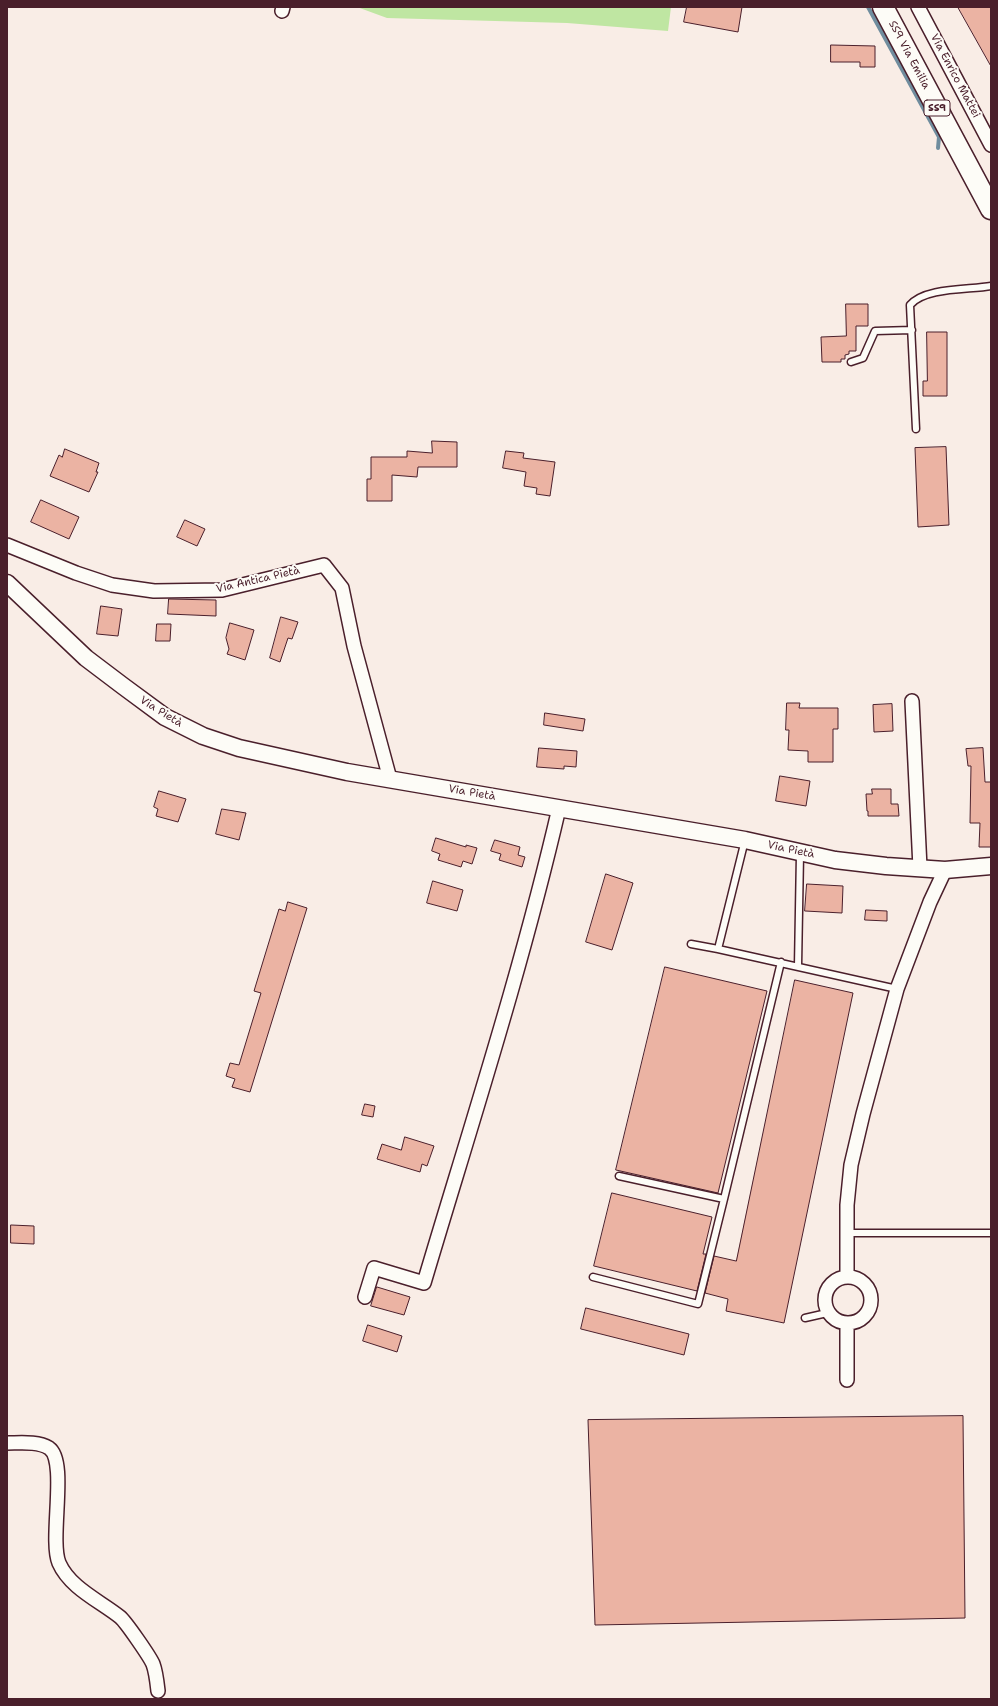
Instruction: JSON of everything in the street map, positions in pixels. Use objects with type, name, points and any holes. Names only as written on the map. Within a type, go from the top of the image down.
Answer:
[{"type":"main road","name":"SS9 Via Emilia","points":[[883,7],[991,208]]},
{"type":"street","name":"Via Enrico Mattei","points":[[918,7],[991,145]]},
{"type":"street","name":"Via Antica Pietà","points":[[7,545],[76,573],[112,585],[154,592],[222,590],[324,565],[342,588],[354,646],[390,779]]},
{"type":"street","name":"Via Pietà","points":[[7,583],[86,658],[165,716],[203,736],[239,748],[347,772],[745,840],[835,860],[945,870],[991,866]]},
{"type":"street","points":[[912,701],[920,868]]},
{"type":"street","points":[[365,1297],[374,1268],[424,1283],[493,1054],[547,859],[559,808]]},
{"type":"street","points":[[848,1277],[847,1205],[851,1165],[871,1082],[897,989],[930,902],[945,870]]},
{"type":"street","points":[[848,1277],[855,1278],[867,1287],[871,1301],[867,1315],[861,1320],[847,1324],[839,1322],[828,1313],[824,1299],[826,1292],[834,1281],[848,1277]]},
{"type":"street","points":[[847,1324],[847,1380]]},
{"type":"street","points":[[7,1443],[36,1444],[49,1448],[55,1455],[58,1479],[56,1546],[59,1563],[68,1577],[122,1618],[153,1664],[158,1691]]},
{"type":"lane","points":[[916,429],[910,305],[916,298],[947,291],[991,286]]},
{"type":"lane","points":[[851,362],[863,358],[875,331],[912,330]]},
{"type":"lane","points":[[718,949],[745,840]]},
{"type":"lane","points":[[798,966],[800,852]]},
{"type":"lane","points":[[691,944],[781,962],[897,989]]},
{"type":"lane","points":[[593,1277],[698,1304],[781,962]]},
{"type":"lane","points":[[619,1176],[724,1199]]},
{"type":"lane","points":[[847,1233],[991,1232]]},
{"type":"lane","points":[[805,1318],[828,1313]]},
{"type":"green space","points":[[357,7],[671,7],[668,31],[567,23],[387,18]]},
{"type":"building","points":[[687,7],[742,7],[738,32],[684,22]]},
{"type":"building","points":[[958,7],[991,7],[991,66]]},
{"type":"building","points":[[831,45],[875,46],[875,67],[860,67],[860,62],[831,62]]},
{"type":"building","points":[[846,304],[868,304],[868,326],[856,326],[856,351],[849,351],[849,354],[845,355],[845,359],[841,359],[841,362],[822,362],[821,337],[846,336]]},
{"type":"building","points":[[927,332],[947,332],[947,396],[923,396],[923,381],[927,381]]},
{"type":"building","points":[[432,441],[457,442],[457,467],[418,467],[417,477],[392,475],[392,501],[367,501],[367,479],[371,479],[371,457],[407,457],[407,451],[432,453]]},
{"type":"building","points":[[946,447],[949,525],[918,527],[915,448]]},
{"type":"building","points":[[65,449],[99,463],[96,472],[98,472],[89,492],[50,476],[59,455],[62,457]]},
{"type":"building","points":[[506,451],[524,453],[523,458],[555,462],[550,496],[536,494],[537,488],[524,486],[526,472],[503,468]]},
{"type":"building","points":[[41,500],[79,517],[69,539],[31,522]]},
{"type":"building","points":[[185,520],[205,529],[197,546],[177,537]]},
{"type":"building","points":[[169,599],[216,600],[216,616],[168,614]]},
{"type":"building","points":[[101,606],[122,609],[118,636],[97,634]]},
{"type":"building","points":[[281,617],[298,622],[292,639],[288,638],[280,662],[270,658]]},
{"type":"building","points":[[230,623],[254,630],[245,660],[227,654],[229,649],[226,638]]},
{"type":"building","points":[[157,624],[171,624],[170,641],[156,641]]},
{"type":"building","points":[[787,703],[800,703],[799,708],[838,708],[838,729],[833,729],[833,762],[808,762],[808,751],[788,750],[789,730],[786,730]]},
{"type":"building","points":[[892,704],[893,731],[874,732],[873,705]]},
{"type":"building","points":[[545,713],[585,719],[583,731],[544,725]]},
{"type":"building","points":[[539,748],[577,751],[576,767],[564,766],[564,769],[537,767]]},
{"type":"building","points":[[983,748],[985,782],[991,782],[991,847],[979,847],[980,823],[970,823],[971,766],[968,766],[966,749]]},
{"type":"building","points":[[780,776],[810,781],[806,806],[776,801]]},
{"type":"building","points":[[872,789],[891,789],[891,804],[898,804],[899,816],[868,816],[866,794],[872,794]]},
{"type":"building","points":[[159,791],[186,799],[178,822],[156,816],[158,809],[154,807]]},
{"type":"building","points":[[222,809],[246,813],[239,840],[216,834]]},
{"type":"building","points":[[436,838],[466,847],[466,845],[477,848],[472,864],[463,861],[461,867],[438,860],[440,854],[432,851]]},
{"type":"building","points":[[495,840],[520,847],[518,855],[525,857],[522,867],[499,860],[501,854],[491,851]]},
{"type":"building","points":[[606,874],[633,883],[612,950],[586,942]]},
{"type":"building","points":[[433,881],[463,890],[457,911],[427,903]]},
{"type":"building","points":[[807,884],[843,886],[842,913],[805,911]]},
{"type":"building","points":[[288,902],[307,908],[250,1092],[232,1087],[235,1079],[226,1076],[230,1063],[239,1065],[261,993],[254,991],[279,909],[285,911]]},
{"type":"building","points":[[866,910],[887,911],[887,921],[865,920]]},
{"type":"building","points":[[665,967],[767,991],[718,1193],[616,1170]]},
{"type":"building","points":[[795,980],[853,993],[784,1323],[726,1311],[728,1299],[705,1293],[714,1256],[736,1261]]},
{"type":"building","points":[[365,1104],[375,1106],[373,1117],[362,1115]]},
{"type":"building","points":[[405,1137],[434,1146],[427,1166],[422,1164],[420,1172],[377,1159],[382,1144],[401,1150]]},
{"type":"building","points":[[612,1193],[712,1217],[703,1254],[706,1254],[697,1291],[594,1266]]},
{"type":"building","points":[[11,1225],[34,1226],[34,1244],[11,1243]]},
{"type":"building","points":[[377,1287],[410,1297],[404,1315],[371,1306]]},
{"type":"building","points":[[586,1308],[689,1334],[684,1355],[581,1329]]},
{"type":"building","points":[[368,1325],[402,1336],[397,1352],[363,1341]]},
{"type":"building","points":[[963,1416],[965,1618],[595,1625],[588,1420]]},
{"type":"waterway","points":[[868,7],[939,137],[938,148]]}]
